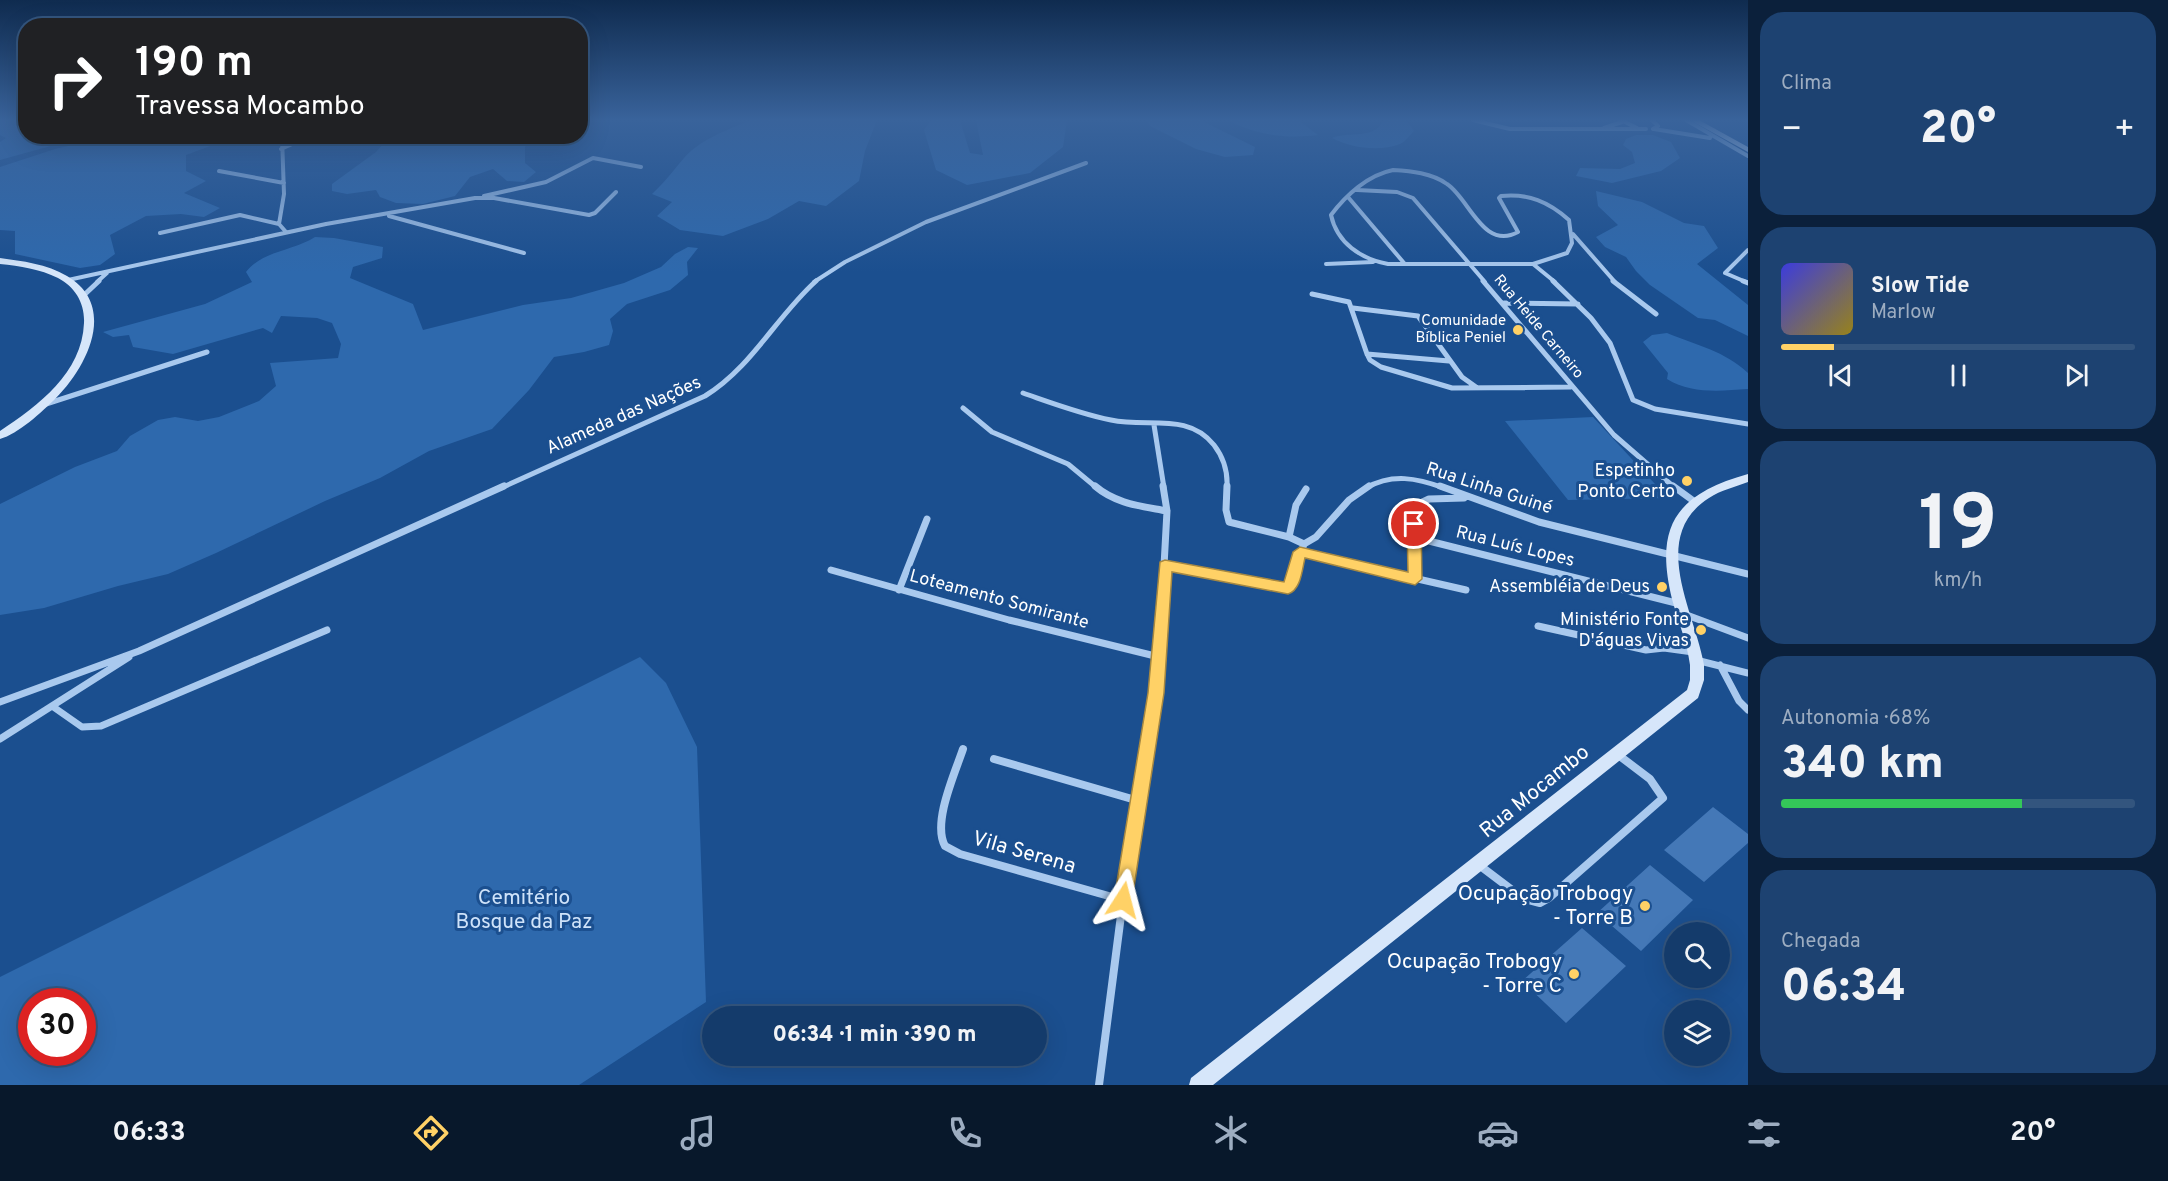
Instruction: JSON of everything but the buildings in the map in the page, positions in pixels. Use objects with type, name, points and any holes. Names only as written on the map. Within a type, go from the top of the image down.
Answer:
[{"type":"main road","points":[[0,261],[37,268],[68,280],[83,296],[90,326],[86,349],[60,388],[42,405],[0,436]]},
{"type":"main road","name":"Rua Mocambo","points":[[1198,1085],[1693,694],[1698,682],[1696,656],[1682,609],[1672,555],[1676,526],[1695,502],[1715,490],[1748,478]]},
{"type":"street","points":[[219,171],[284,183]]},
{"type":"street","points":[[279,224],[284,183],[283,171]]},
{"type":"street","points":[[68,280],[348,219],[386,215],[475,198],[546,182],[568,171]]},
{"type":"street","name":"Alameda das Nações","points":[[0,702],[139,651],[712,393],[731,381],[804,291],[828,272],[939,215],[1064,171]]},
{"type":"street","points":[[1373,262],[1359,255],[1336,230],[1331,215],[1348,196],[1381,172],[1389,171]]},
{"type":"street","points":[[1326,264],[1467,262],[1533,264],[1551,261],[1567,253],[1572,243],[1569,220],[1550,204],[1528,197],[1508,195],[1499,198],[1518,232],[1511,236],[1497,234],[1481,226],[1468,213],[1448,184],[1419,173],[1398,171]]},
{"type":"street","name":"Rua Heide Carneiro","points":[[1357,190],[1397,192],[1413,198],[1614,435],[1668,484],[1695,502]]},
{"type":"street","points":[[475,198],[494,198],[589,215],[595,213],[616,192]]},
{"type":"street","points":[[1348,196],[1404,263]]},
{"type":"street","points":[[160,233],[240,215],[279,224],[286,232]]},
{"type":"street","points":[[386,215],[524,253]]},
{"type":"street","points":[[1572,234],[1591,259],[1632,298],[1656,314]]},
{"type":"street","points":[[1748,250],[1725,273],[1748,283]]},
{"type":"street","points":[[1533,264],[1578,304],[1609,342],[1617,356],[1631,398],[1638,404],[1655,409],[1748,423]]},
{"type":"street","points":[[83,296],[108,272]]},
{"type":"street","points":[[1312,294],[1344,300],[1353,308],[1367,354],[1370,360],[1381,367],[1452,388],[1571,387]]},
{"type":"street","points":[[1504,303],[1578,304]]},
{"type":"street","points":[[1353,308],[1411,314],[1422,319],[1449,362],[1476,388]]},
{"type":"street","points":[[42,405],[207,352]]},
{"type":"street","points":[[1367,354],[1449,362]]},
{"type":"street","points":[[1023,393],[1085,415],[1114,422],[1189,425],[1197,429],[1222,456],[1227,470],[1229,490],[1226,516],[1232,523],[1288,537],[1304,544]]},
{"type":"street","points":[[963,408],[992,432],[1068,464],[1106,495],[1123,503],[1167,511]]},
{"type":"street","points":[[1099,1085],[1123,900],[1156,693],[1159,657],[1167,511],[1154,425]]},
{"type":"street","name":"Rua Linha Guiné","points":[[1165,566],[1288,588],[1292,583],[1304,544],[1317,537],[1333,516],[1361,491],[1379,481],[1392,478],[1421,481],[1575,532],[1748,574]]},
{"type":"street","points":[[1288,537],[1296,505],[1306,489]]},
{"type":"street","points":[[1415,579],[1413,537],[1416,505],[1422,500],[1467,498]]},
{"type":"street","points":[[899,590],[927,519]]},
{"type":"street","name":"Rua Luís Lopes","points":[[1413,537],[1682,609],[1748,638]]},
{"type":"street","points":[[1300,552],[1466,590]]},
{"type":"street","name":"Loteamento Somirante","points":[[831,570],[899,590],[1159,657]]},
{"type":"street","points":[[1539,626],[1646,650],[1664,648],[1748,673]]},
{"type":"street","points":[[52,706],[82,727],[101,726],[327,630]]},
{"type":"street","name":"Alameda das Nações","points":[[0,739],[139,651]]},
{"type":"street","points":[[1720,664],[1738,701],[1748,710]]},
{"type":"street","name":"Vila Serena","points":[[963,749],[942,816],[940,836],[946,847],[963,855],[1123,900]]},
{"type":"street","points":[[1479,865],[1524,899],[1540,903],[1548,898],[1663,798],[1649,780],[1616,753]]},
{"type":"street","points":[[994,759],[1139,801]]},
{"type":"green space","points":[[0,171],[186,171],[206,181],[184,193],[220,208],[204,217],[181,214],[146,216],[110,235],[115,254],[100,265],[80,268],[15,254],[15,231],[0,230]]},
{"type":"green space","points":[[350,171],[488,171],[470,177],[455,196],[423,204],[396,203],[380,197],[376,190],[347,194],[332,191],[332,184]]},
{"type":"green space","points":[[495,171],[536,172],[524,182],[507,181]]},
{"type":"green space","points":[[673,171],[861,171],[859,181],[826,206],[799,201],[768,219],[723,236],[680,230],[657,216],[672,202],[652,194]]},
{"type":"green space","points":[[937,171],[1033,171],[1030,173],[967,185]]},
{"type":"green space","points":[[1579,171],[1662,171],[1612,183],[1576,176]]},
{"type":"green space","points":[[1596,191],[1642,202],[1684,223],[1704,226],[1718,248],[1697,264],[1748,305],[1748,336],[1715,320],[1698,318],[1650,285],[1626,257],[1605,247],[1596,237],[1618,225],[1598,206]]},
{"type":"green space","points":[[315,237],[383,247],[382,258],[353,267],[350,278],[413,304],[423,330],[523,305],[571,298],[624,283],[661,267],[675,254],[688,247],[698,248],[687,262],[688,275],[670,290],[627,304],[610,319],[613,331],[609,345],[554,357],[529,390],[492,429],[429,451],[380,478],[168,574],[44,608],[0,615],[0,504],[75,467],[117,451],[130,436],[158,420],[175,417],[198,421],[219,417],[259,401],[276,386],[270,363],[338,358],[341,344],[332,323],[317,318],[281,316],[272,333],[263,328],[173,354],[133,347],[129,335],[113,337],[103,332],[205,304],[252,282],[246,272],[260,260]]},
{"type":"green space","points":[[1667,333],[1710,349],[1739,365],[1748,373],[1748,389],[1716,391],[1696,389],[1667,379],[1668,373],[1643,342],[1652,335]]},
{"type":"green space","points":[[1593,417],[1668,498],[1568,500],[1505,421]]},
{"type":"green space","name":"Cemitério Bosque da Paz","points":[[640,657],[666,683],[697,747],[706,1002],[579,1085],[0,1085],[0,977]]},
{"type":"place","name":"Comunidade Bíblica Peniel","points":[[1518,330]]},
{"type":"place","name":"Espetinho Ponto Certo","points":[[1687,481]]},
{"type":"place","name":"Assembléia de Deus","points":[[1662,587]]},
{"type":"place","name":"Ministério Fonte D'águas Vivas","points":[[1701,630]]},
{"type":"place","name":"Ocupação Trobogy - Torre B","points":[[1645,906]]},
{"type":"place","name":"Ocupação Trobogy - Torre C","points":[[1574,974]]},
{"type":"route","points":[[1123,900],[1156,693],[1165,566],[1290,588],[1300,552],[1415,579],[1414,524]]}]
